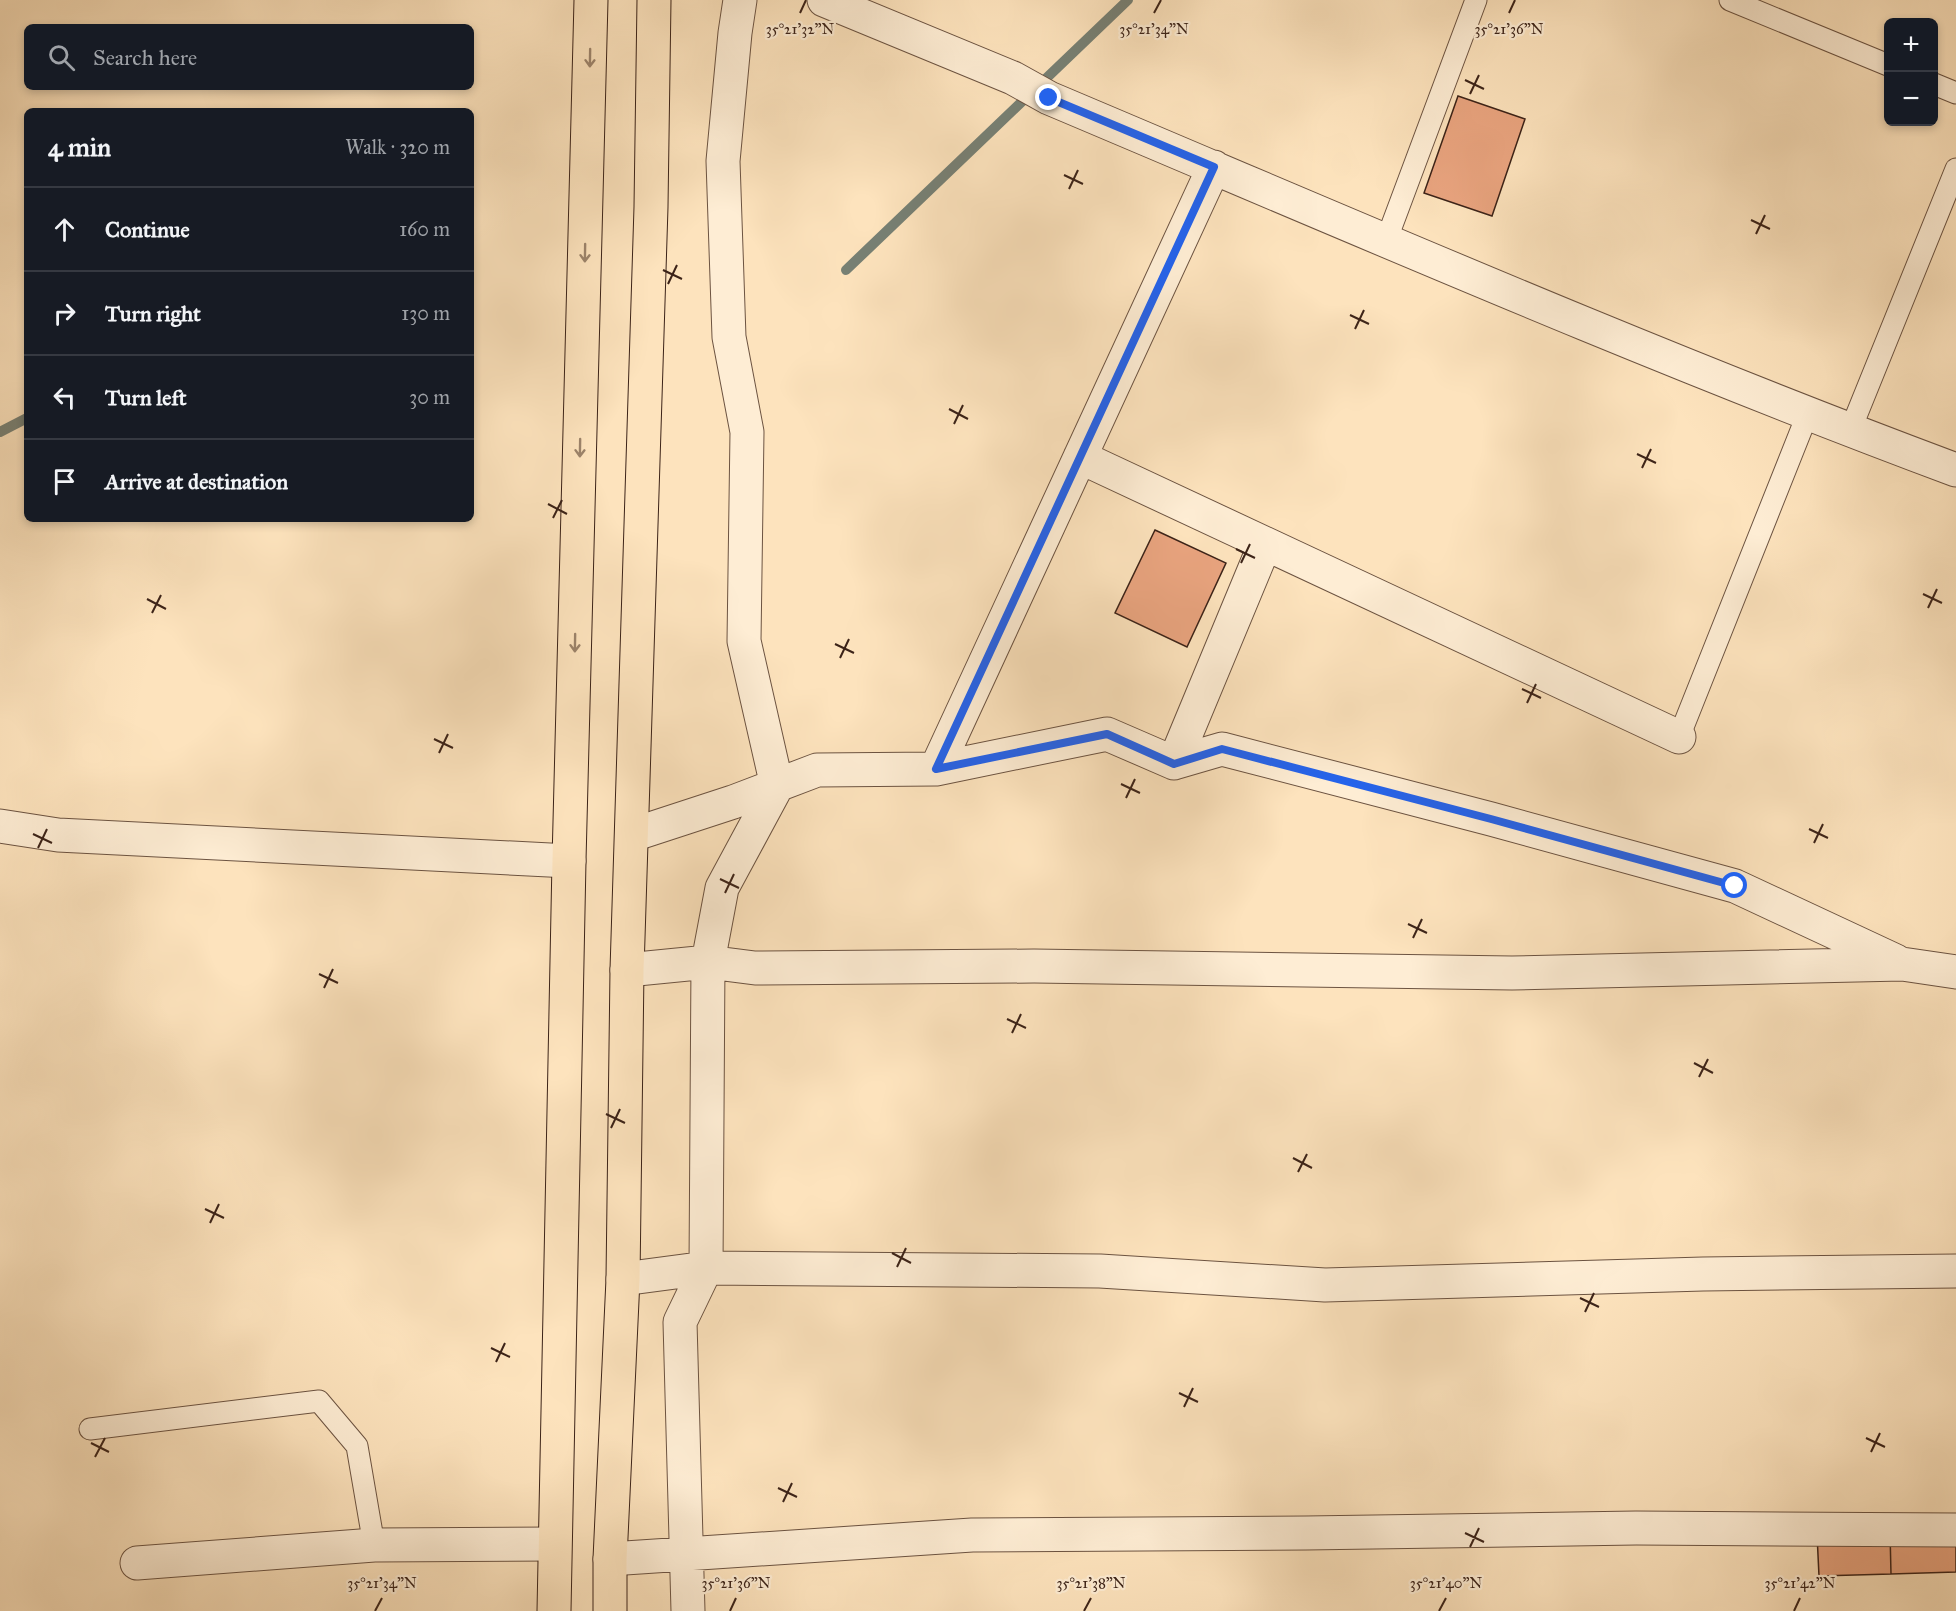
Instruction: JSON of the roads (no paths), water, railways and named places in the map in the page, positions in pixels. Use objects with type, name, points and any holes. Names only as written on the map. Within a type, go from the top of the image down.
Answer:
[{"type":"highway","points":[[554,1611],[569,861],[591,0]]},
{"type":"highway","points":[[610,1611],[610,1559],[623,1279],[627,970],[651,218],[654,0]]},
{"type":"street","points":[[688,1611],[680,1322],[706,1268],[708,962],[722,888],[777,786],[744,641],[747,432],[729,337],[723,161],[740,0]]},
{"type":"street","points":[[824,0],[1013,78],[1049,98],[1386,241],[1808,414],[1956,470]]},
{"type":"street","points":[[936,769],[1214,167]]},
{"type":"street","points":[[1080,457],[1679,737]]},
{"type":"street","points":[[1174,764],[1265,544]]},
{"type":"street","points":[[632,835],[733,802],[817,770],[936,769],[1107,734],[1174,764],[1222,749],[1701,876],[1735,886],[1902,964]]},
{"type":"street","points":[[0,826],[58,835],[569,861]]},
{"type":"street","points":[[627,970],[708,962],[755,968],[1034,966],[1512,974],[1902,964],[1956,972]]},
{"type":"street","points":[[623,1279],[706,1268],[1100,1270],[1325,1284],[1703,1274],[1956,1271]]},
{"type":"street","points":[[610,1559],[972,1535],[1636,1528],[1956,1530]]},
{"type":"street","points":[[137,1563],[374,1545],[554,1544]]},
{"type":"lane","points":[[1386,241],[1476,0]]},
{"type":"lane","points":[[1730,0],[1884,63]]},
{"type":"lane","points":[[1938,86],[1956,93]]},
{"type":"lane","points":[[1851,431],[1956,169]]},
{"type":"lane","points":[[1679,737],[1808,414]]},
{"type":"lane","points":[[90,1429],[319,1401],[357,1446],[374,1545]]},
{"type":"waterway","points":[[846,270],[1128,0]]},
{"type":"waterway","points":[[0,432],[24,420]]}]
